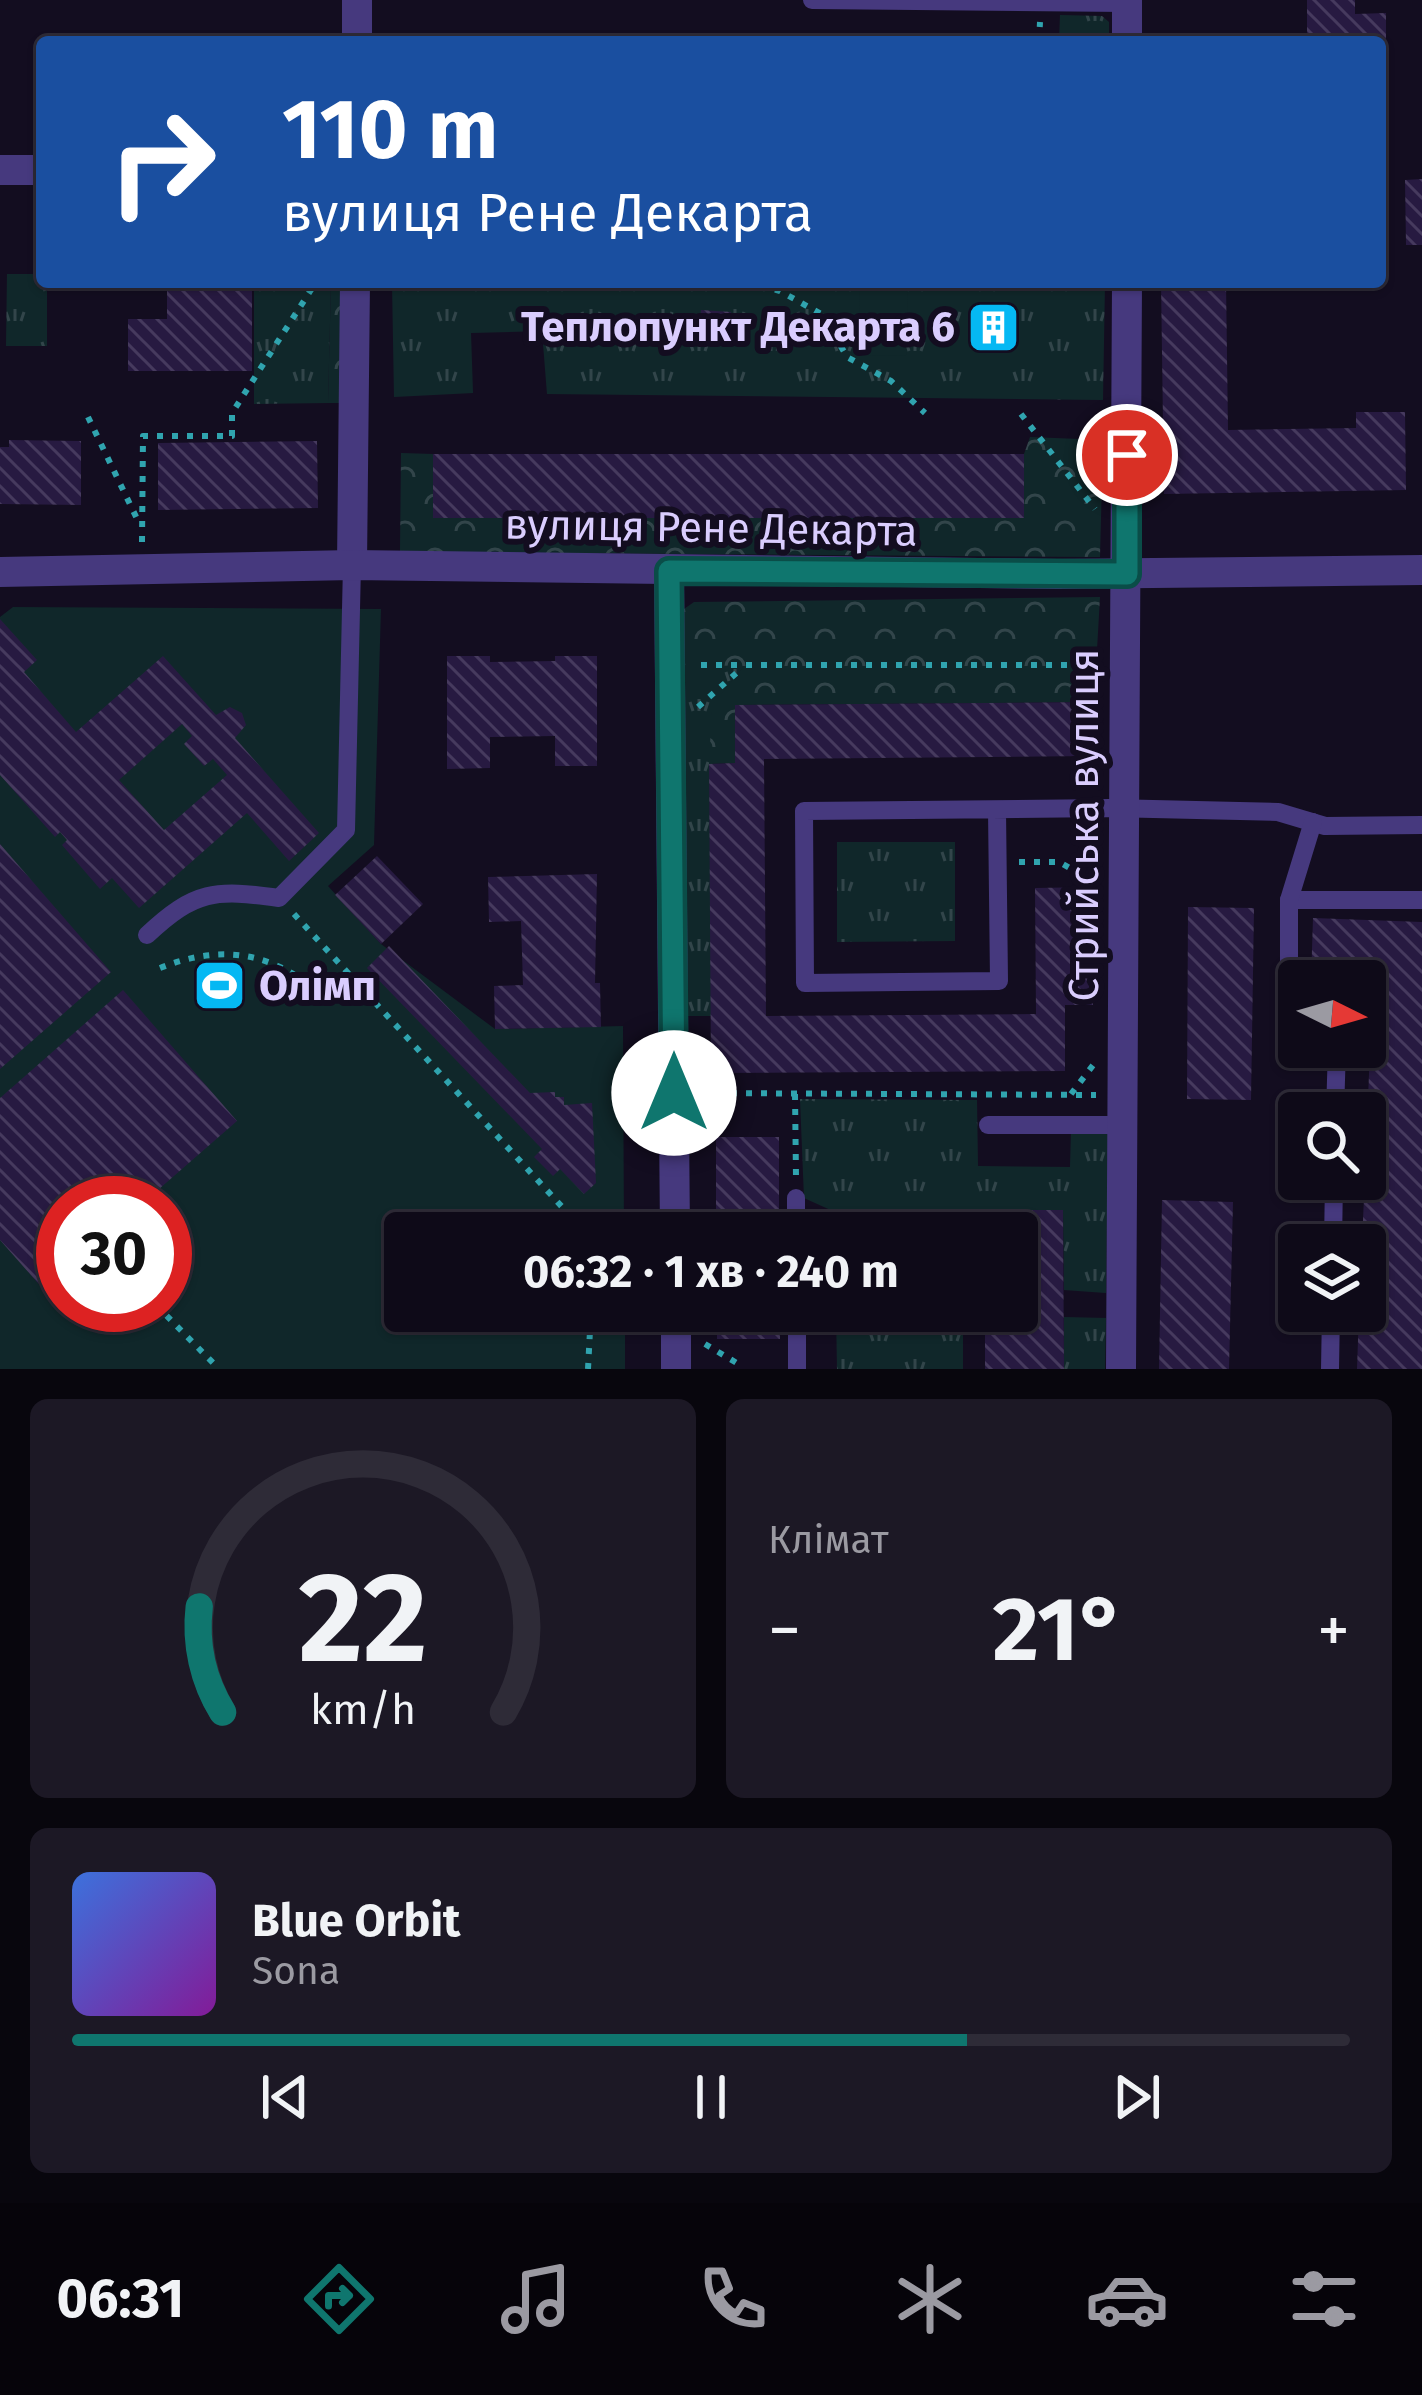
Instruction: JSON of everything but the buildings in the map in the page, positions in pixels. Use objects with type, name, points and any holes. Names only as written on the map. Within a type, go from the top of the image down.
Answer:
[{"type":"street","points":[[357,0],[357,36]]},
{"type":"street","points":[[1126,2],[1126,36]]},
{"type":"street","points":[[0,170],[36,170]]},
{"type":"street","points":[[352,565],[356,288]]},
{"type":"street","name":"Стрийська вулиця","points":[[1121,1369],[1127,288]]},
{"type":"street","name":"вулиця Рене Декарта","points":[[0,572],[352,565],[1127,574],[1422,570]]},
{"type":"street","points":[[669,571],[675,1212]]},
{"type":"street","points":[[676,1332],[676,1369]]},
{"type":"lane","points":[[812,0],[1126,2]]},
{"type":"lane","points":[[147,935],[180,904],[227,891],[279,898],[346,830],[352,565]]},
{"type":"lane","points":[[998,810],[999,981],[806,983],[804,811],[1126,808],[1278,812],[1325,826],[1422,825]]},
{"type":"lane","points":[[1289,960],[1289,900],[1313,822]]},
{"type":"lane","points":[[1289,900],[1422,900]]},
{"type":"lane","points":[[988,1125],[1123,1125]]},
{"type":"lane","points":[[796,1198],[796,1212]]},
{"type":"lane","points":[[796,1332],[797,1369]]},
{"type":"lane","points":[[1330,1369],[1331,1332]]},
{"type":"path","points":[[142,542],[142,436],[232,436],[232,413],[312,288]]},
{"type":"path","points":[[769,288],[823,315],[847,357],[891,380],[926,413]]},
{"type":"path","points":[[1021,414],[1101,517]]},
{"type":"path","points":[[88,417],[142,529]]},
{"type":"path","points":[[670,665],[1111,665]]},
{"type":"path","points":[[671,732],[745,665]]},
{"type":"path","points":[[1013,862],[1059,862],[1110,891]]},
{"type":"path","points":[[279,898],[567,1212]]},
{"type":"path","points":[[160,968],[205,954],[229,953],[273,963],[298,977]]},
{"type":"path","points":[[674,1093],[1108,1095]]},
{"type":"path","points":[[795,1093],[796,1198]]},
{"type":"path","points":[[183,1332],[219,1369]]},
{"type":"path","points":[[588,1369],[590,1332]]},
{"type":"green space","points":[[1060,15],[1102,16],[1109,22],[1109,36],[1059,36]]},
{"type":"green space","points":[[7,274],[36,274],[36,288],[47,288],[47,346],[6,346]]},
{"type":"green space","points":[[254,288],[331,288],[328,403],[254,404]]},
{"type":"green space","points":[[331,288],[344,288],[343,403],[328,403]]},
{"type":"green space","points":[[392,288],[1105,288],[1103,400],[547,394],[542,331],[471,333],[473,393],[394,397]]},
{"type":"green space","points":[[860,288],[908,288],[906,356],[858,355]]},
{"type":"green space","points":[[1030,437],[1103,440],[1100,557],[400,552],[401,453],[433,454],[434,518],[1024,517],[1024,454]]},
{"type":"green space","points":[[1100,597],[1094,702],[735,705],[735,763],[709,764],[712,705],[744,666],[684,665],[684,609],[694,602]]},
{"type":"green space","name":"Олімп","points":[[13,607],[381,609],[374,845],[328,886],[381,944],[495,1029],[623,1026],[624,1212],[384,1212],[384,1332],[625,1332],[625,1369],[0,1369],[0,617]]},
{"type":"green space","points":[[684,665],[745,665],[712,706],[711,1016],[687,1016]]},
{"type":"green space","points":[[837,842],[955,842],[955,941],[837,942]]},
{"type":"green space","points":[[800,1099],[977,1100],[978,1166],[1070,1167],[1071,1131],[1108,1132],[1106,1293],[1064,1290],[1063,1210],[835,1212],[804,1198]]},
{"type":"green space","points":[[1064,1317],[1106,1318],[1105,1369],[1064,1369]]},
{"type":"green space","points":[[836,1332],[963,1332],[963,1369],[837,1369]]},
{"type":"place","name":"Теплопункт Декарта 6","points":[[994,327]]},
{"type":"place","name":"Олімп","points":[[220,986]]},
{"type":"route","points":[[674,1093],[669,571],[1127,574],[1127,455]]}]
